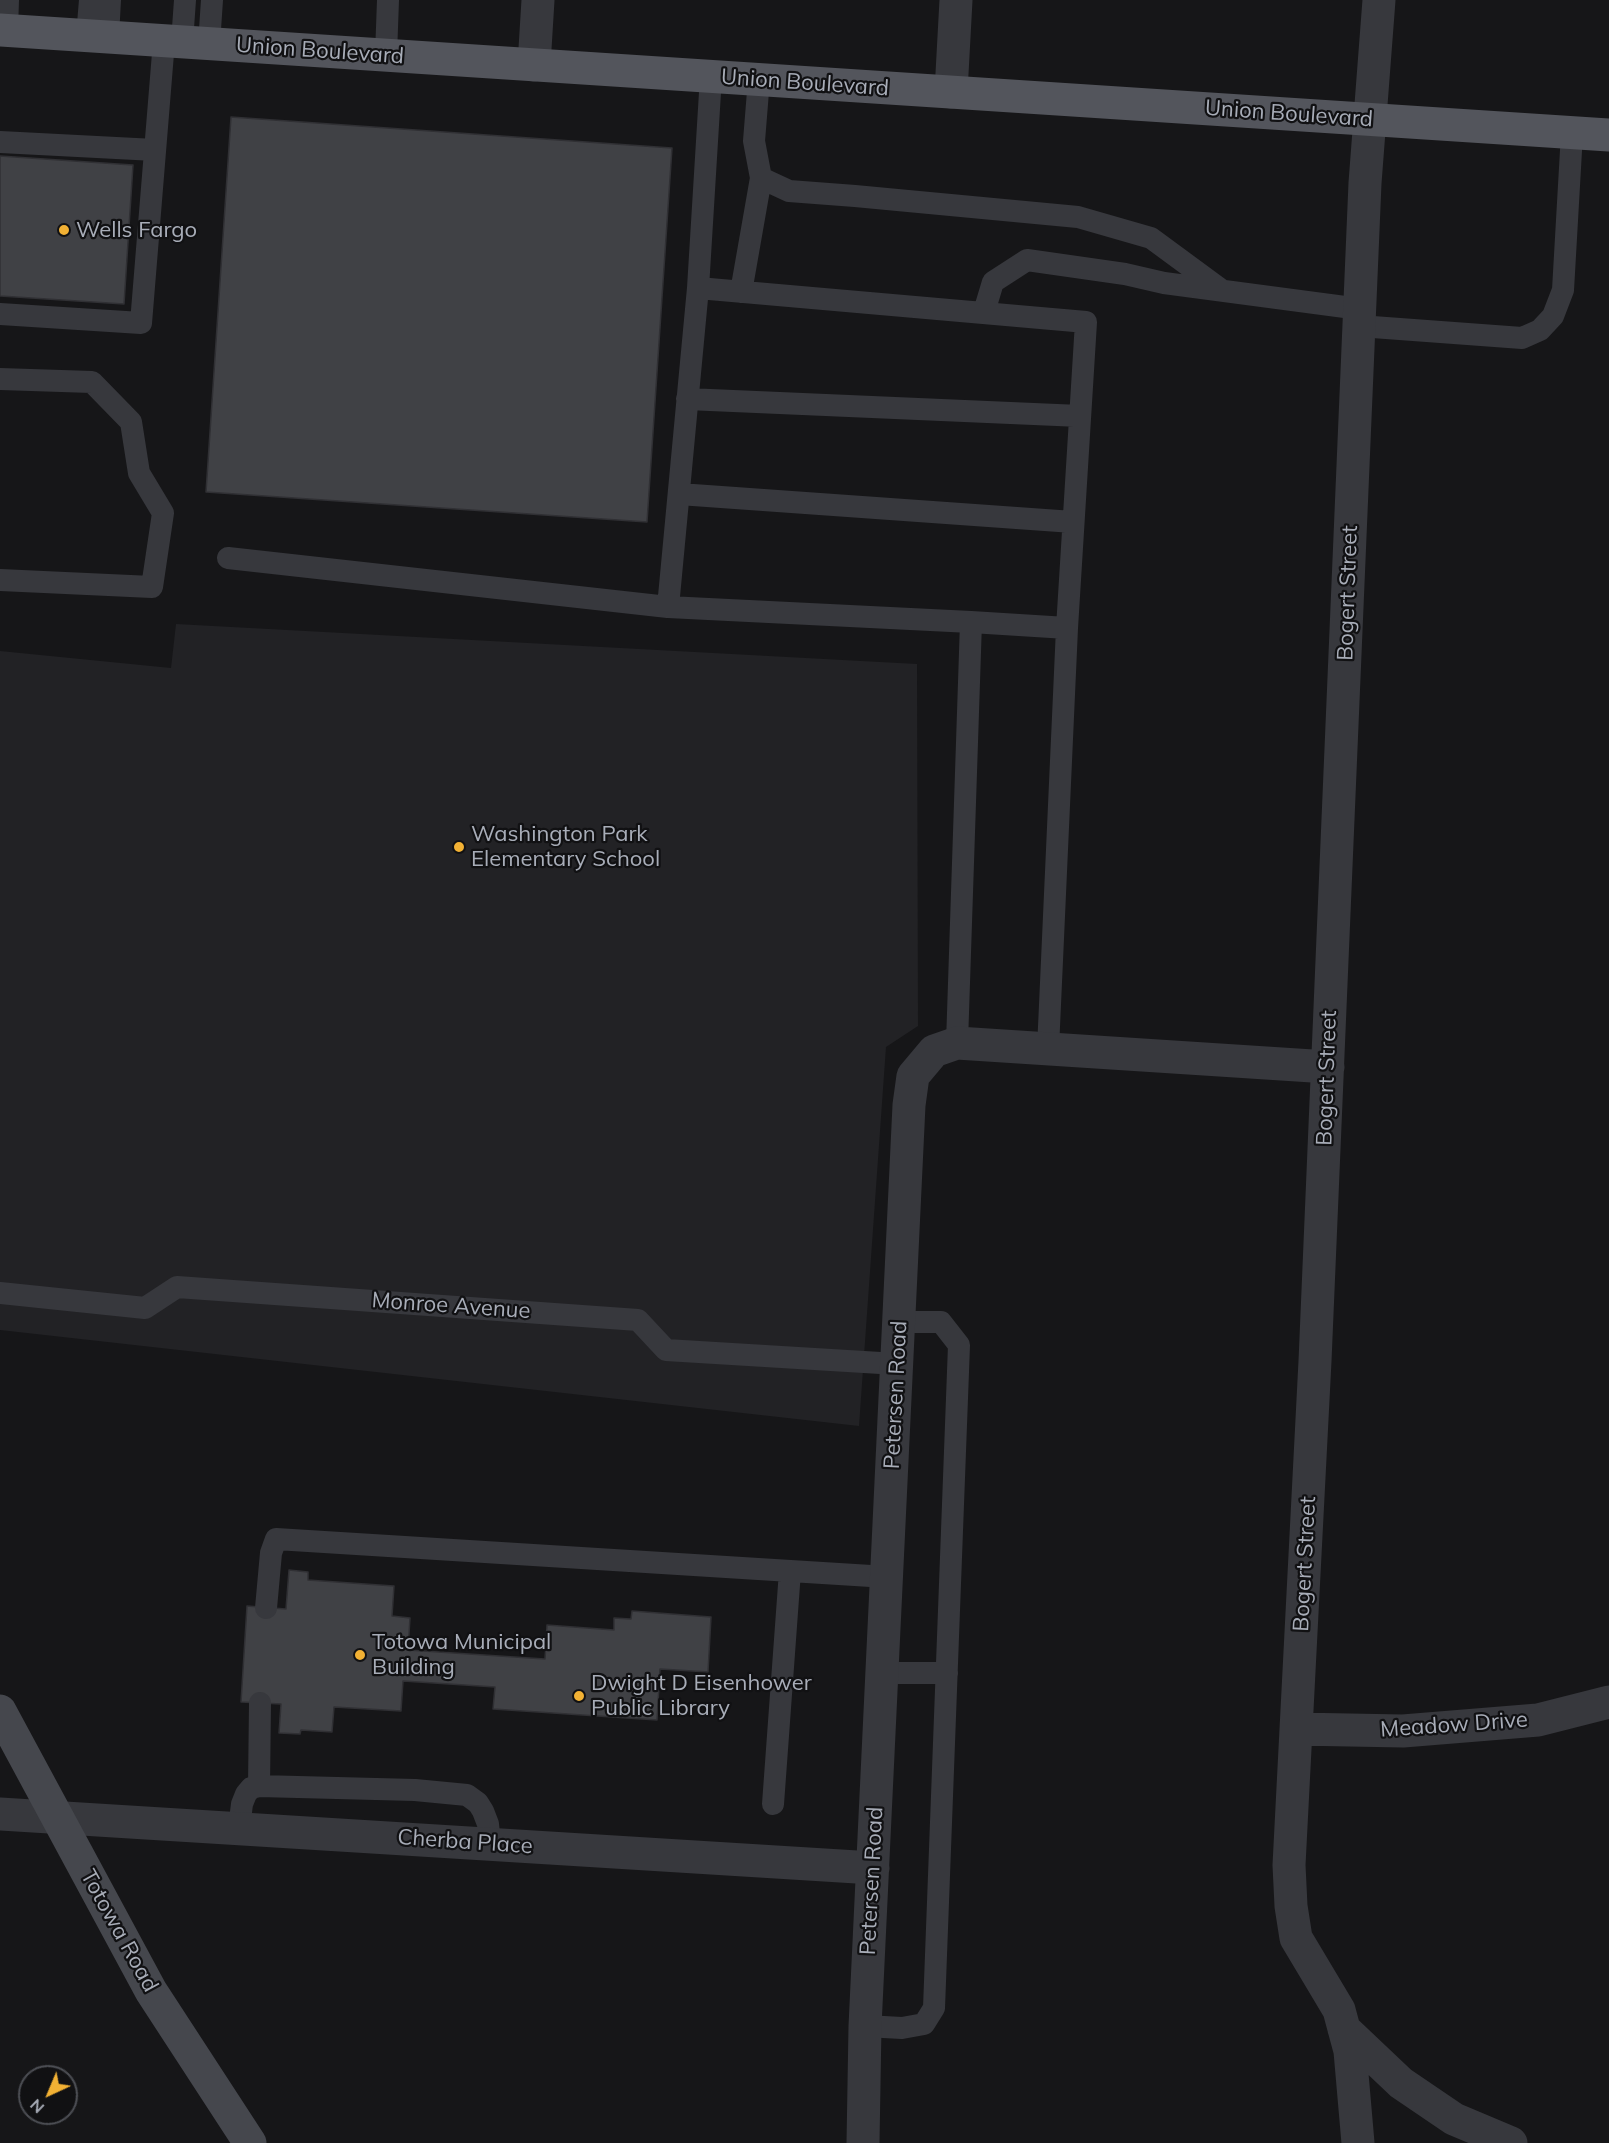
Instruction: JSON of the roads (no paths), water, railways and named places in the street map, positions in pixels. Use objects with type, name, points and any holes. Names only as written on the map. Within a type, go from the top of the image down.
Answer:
[{"type":"main road","name":"Union Boulevard","points":[[5,20],[98,36],[1609,135]]},
{"type":"main road","name":"Totowa Road","points":[[0,1711],[151,1991],[250,2143]]},
{"type":"street","points":[[534,65],[538,0]]},
{"type":"street","points":[[951,92],[957,0]]},
{"type":"street","name":"Bogert Street","points":[[1358,2143],[1350,2051],[1339,2010],[1296,1938],[1291,1906],[1289,1865],[1316,1361],[1359,318],[1379,0]]},
{"type":"street","name":"Petersen Road","points":[[863,2143],[865,2026],[909,1105],[913,1076],[934,1051],[957,1043],[1328,1067]]},
{"type":"street","name":"Meadow Drive","points":[[1296,1729],[1403,1731],[1527,1721],[1609,1702]]},
{"type":"street","name":"Cherba Place","points":[[0,1814],[873,1868]]},
{"type":"street","points":[[1344,2029],[1401,2083],[1427,2101],[1454,2118],[1511,2143]]},
{"type":"lane","points":[[90,0],[98,36]]},
{"type":"lane","points":[[98,36],[110,0]]},
{"type":"lane","points":[[0,314],[141,324],[155,150],[185,42],[185,0]]},
{"type":"lane","points":[[185,42],[212,0]]},
{"type":"lane","points":[[386,55],[388,0]]},
{"type":"lane","points":[[668,607],[698,288],[711,76]]},
{"type":"lane","points":[[741,292],[760,178],[754,141],[759,80]]},
{"type":"lane","points":[[984,312],[993,282],[1027,260],[1223,291],[1359,318],[1522,338],[1540,330],[1553,316],[1563,290],[1572,133]]},
{"type":"lane","points":[[0,142],[155,150]]},
{"type":"lane","points":[[760,178],[789,191],[1078,217],[1150,237],[1223,291]]},
{"type":"lane","points":[[698,288],[1086,322],[1067,628],[1048,1049]]},
{"type":"lane","points":[[0,379],[92,382],[131,422],[139,473],[163,513],[152,587],[0,580]]},
{"type":"lane","points":[[687,399],[1080,416]]},
{"type":"lane","points":[[679,494],[1073,522]]},
{"type":"lane","points":[[228,558],[668,607],[1067,628]]},
{"type":"lane","points":[[957,1043],[971,622]]},
{"type":"lane","name":"Monroe Avenue","points":[[0,1293],[145,1308],[177,1287],[638,1320],[666,1350],[897,1364]]},
{"type":"lane","points":[[865,2026],[902,2028],[924,2024],[934,2008],[959,1345],[941,1322],[899,1322]]},
{"type":"lane","points":[[266,1608],[271,1553],[276,1539],[887,1577]]},
{"type":"lane","points":[[773,1804],[790,1571]]},
{"type":"lane","points":[[882,1673],[947,1673]]},
{"type":"lane","points":[[259,1786],[260,1703]]},
{"type":"lane","points":[[239,1828],[242,1804],[246,1794],[251,1788],[259,1786],[415,1790],[467,1795],[478,1803],[483,1811],[488,1824],[490,1844]]},
{"type":"place","name":"Wells Fargo","points":[[64,230]]},
{"type":"place","name":"Washington Park Elementary School","points":[[459,847]]},
{"type":"place","name":"Totowa Municipal Building","points":[[360,1655]]},
{"type":"place","name":"Dwight D Eisenhower Public Library","points":[[579,1696]]}]
